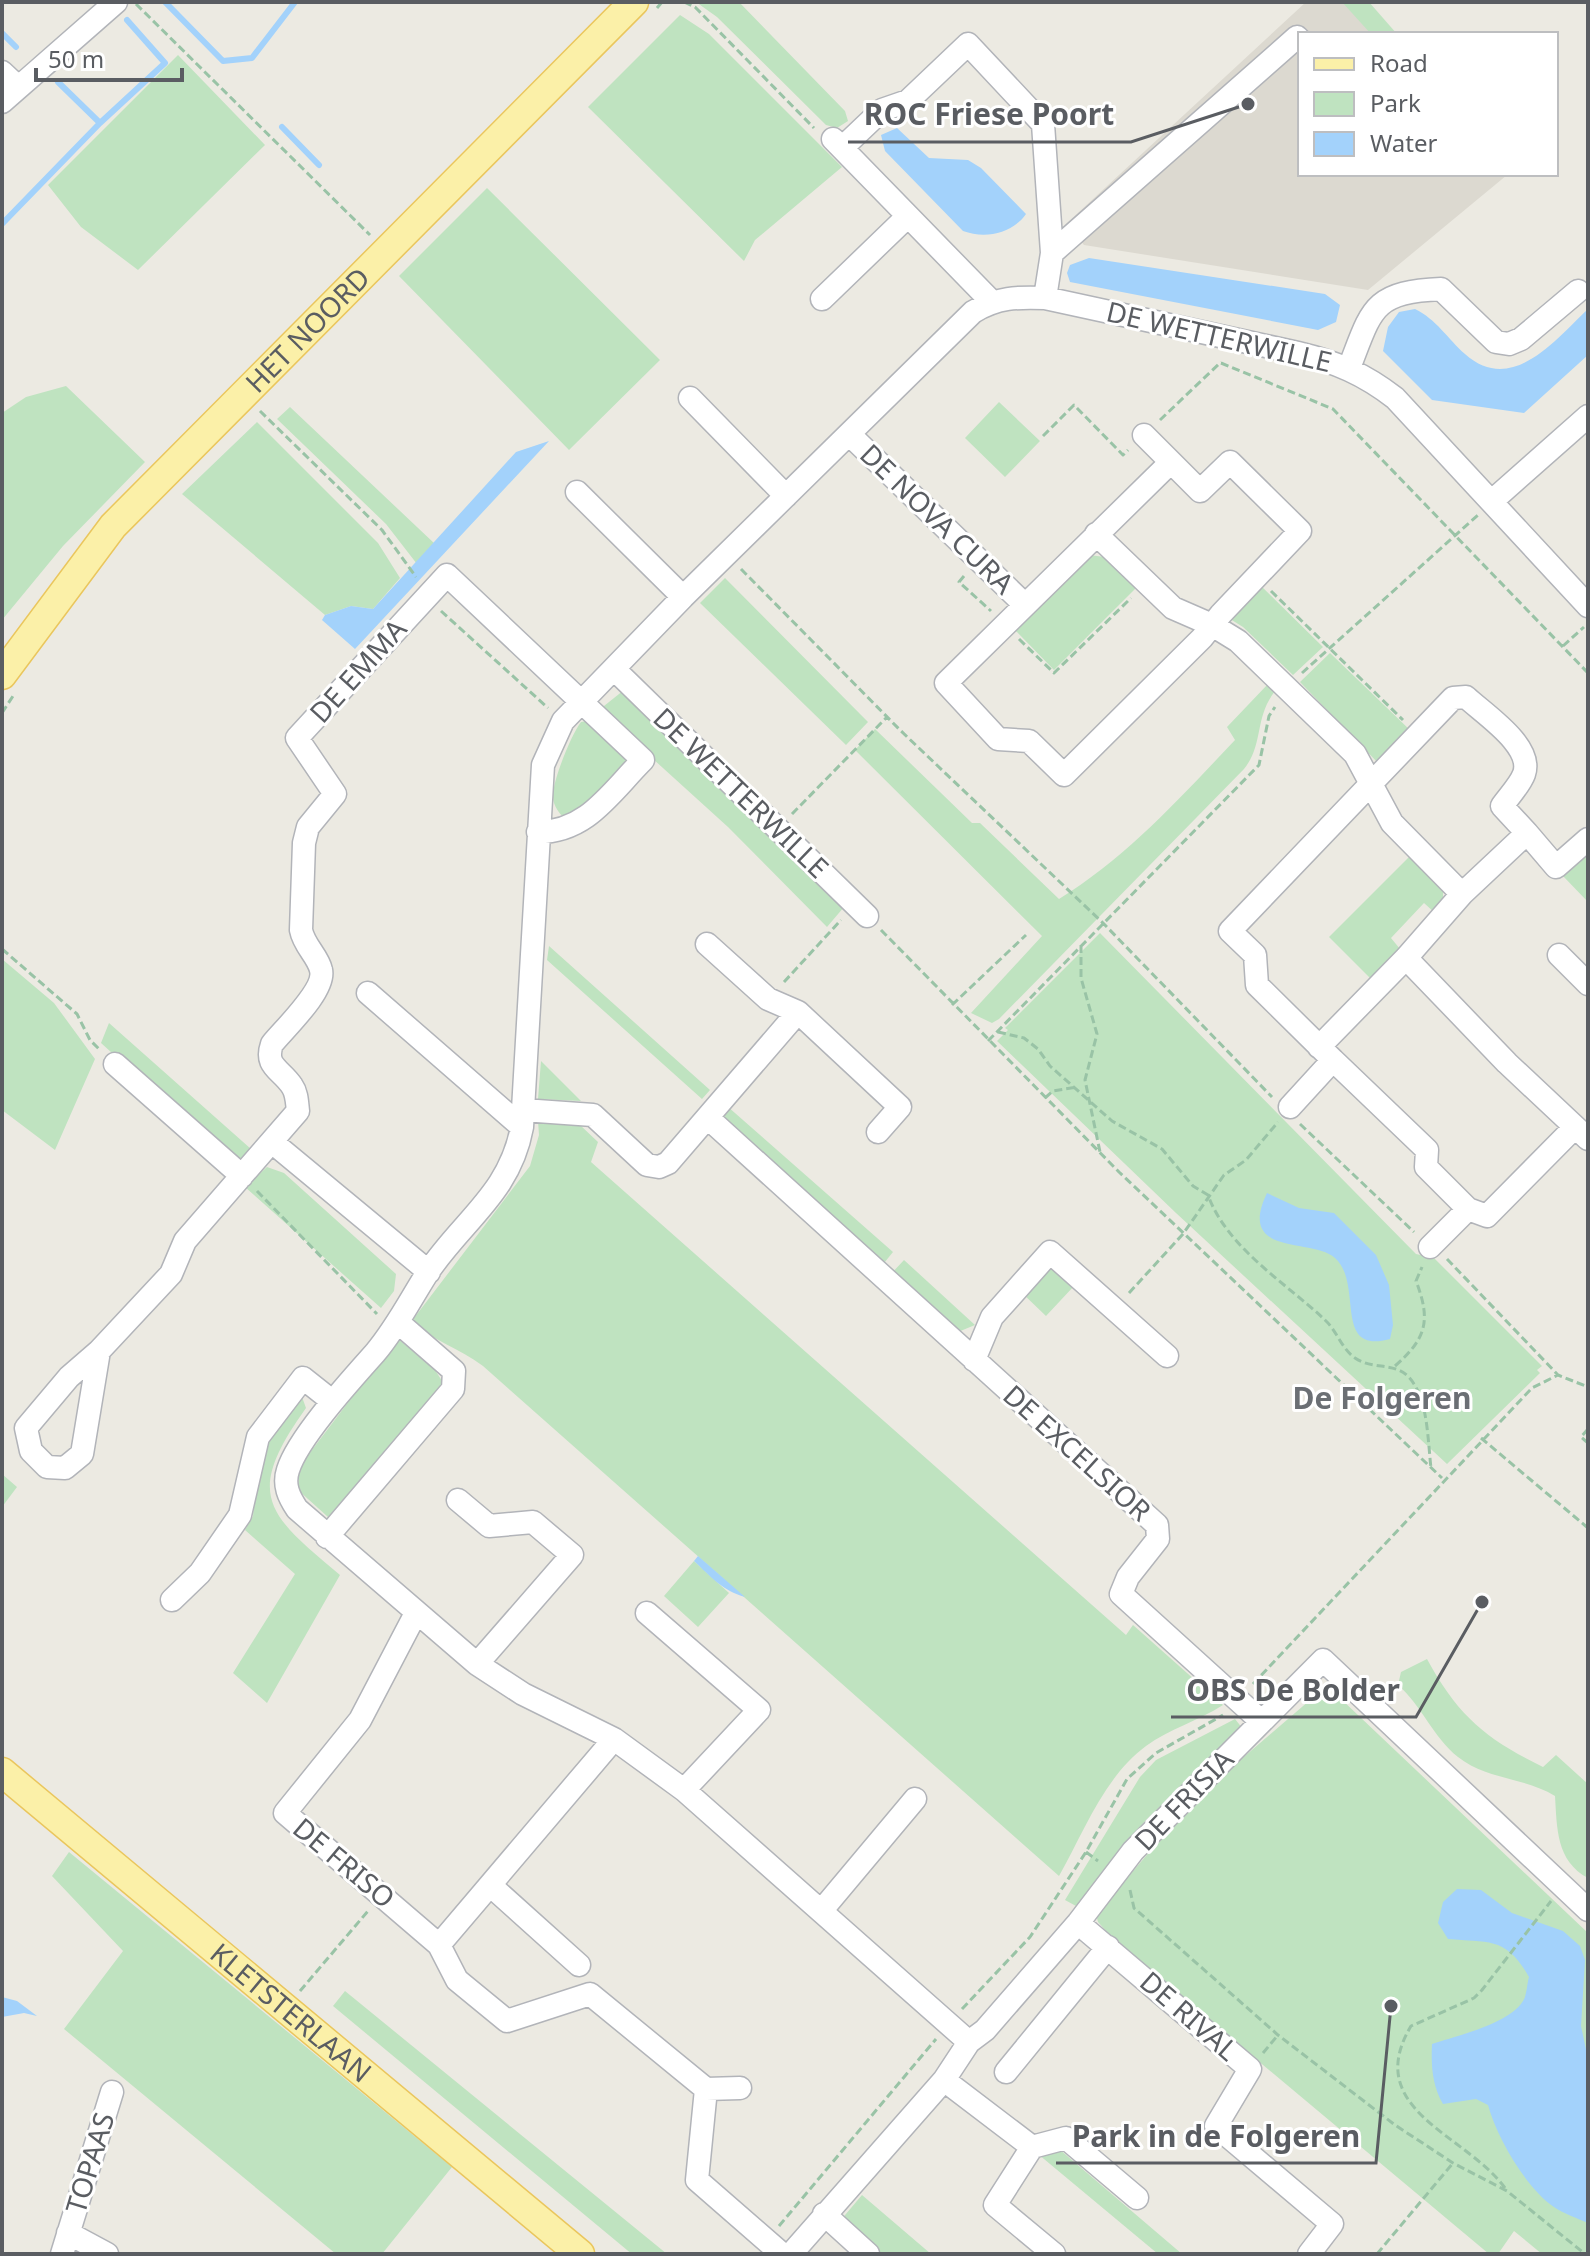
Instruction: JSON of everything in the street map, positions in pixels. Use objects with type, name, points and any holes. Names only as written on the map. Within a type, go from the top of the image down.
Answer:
[{"type":"main road","name":"HET NOORD","points":[[2,675],[113,526],[634,2]]},
{"type":"main road","name":"KLETSTERLAAN","points":[[2,1772],[580,2254]]},
{"type":"street","points":[[7,87],[116,2]]},
{"type":"street","points":[[1052,253],[1298,38]]},
{"type":"street","points":[[969,2042],[684,1790],[614,1739],[523,1694],[477,1664],[297,1509],[289,1498],[286,1483],[289,1468],[332,1401],[397,1327],[429,1272],[506,1177],[517,1153],[522,1118],[543,765],[563,721],[947,334],[991,301],[836,142],[882,110],[908,101],[968,44],[1043,124],[1052,253],[1045,298]]},
{"type":"street","points":[[822,299],[908,216]]},
{"type":"street","points":[[1349,368],[1366,326],[1380,302],[1396,294],[1441,289],[1496,342],[1509,344],[1521,339],[1578,291]]},
{"type":"street","name":"DE WETTERWILLE","points":[[991,301],[1012,296],[1045,298],[1298,353],[1368,377],[1395,398],[1588,606]]},
{"type":"street","points":[[690,398],[786,496]]},
{"type":"street","points":[[1492,501],[1588,416]]},
{"type":"street","name":"DE NOVA CURA","points":[[849,434],[1024,604]]},
{"type":"street","name":"DE NOVA CURA","points":[[1144,435],[1200,491],[1230,462],[1300,531],[1064,775],[1029,741],[998,739],[946,683],[1170,463]]},
{"type":"street","points":[[577,492],[683,597]]},
{"type":"street","points":[[1096,534],[1173,608],[1212,625],[1238,641],[1355,754],[1392,823],[1462,894]]},
{"type":"street","name":"DE EMMA","points":[[99,1351],[82,1454],[65,1468],[47,1467],[31,1451],[26,1428],[69,1377],[99,1351],[171,1274],[185,1241],[298,1111],[293,1087],[271,1065],[268,1055],[272,1044],[321,983],[321,970],[304,943],[301,930],[304,843],[308,827],[335,794],[297,738],[422,589],[447,575],[584,700]]},
{"type":"street","name":"DE WETTERWILLE","points":[[614,669],[861,910]]},
{"type":"street","points":[[1406,958],[1581,1133],[1487,1216],[1468,1209],[1426,1167],[1427,1150],[1257,985],[1255,955],[1230,931],[1453,698],[1466,697],[1520,749],[1526,763],[1523,776],[1502,806],[1556,867],[1588,839]]},
{"type":"street","name":"DE WETTERWILLE","points":[[538,832],[560,832],[577,825],[643,760],[584,700]]},
{"type":"street","points":[[1288,1109],[1326,1053],[1406,958],[1462,894],[1527,833]]},
{"type":"street","points":[[707,944],[768,999],[798,1012],[900,1107],[878,1132]]},
{"type":"street","points":[[1559,955],[1588,984]]},
{"type":"street","points":[[368,993],[522,1118],[593,1115],[647,1165],[659,1167],[668,1163],[798,1012]]},
{"type":"street","points":[[115,1064],[242,1176]]},
{"type":"street","name":"DE EXCELSIOR","points":[[708,1118],[1157,1525],[1158,1539],[1128,1577],[1121,1594],[1261,1721]]},
{"type":"street","points":[[272,1142],[429,1272]]},
{"type":"street","points":[[1430,1247],[1468,1209]]},
{"type":"street","points":[[974,1360],[992,1317],[1050,1252],[1167,1356]]},
{"type":"street","points":[[327,1537],[453,1389],[456,1380],[454,1371],[397,1327]]},
{"type":"street","points":[[172,1600],[200,1573],[240,1515],[258,1437],[283,1401],[303,1378],[332,1401]]},
{"type":"street","points":[[458,1500],[489,1526],[533,1522],[572,1555],[477,1664]]},
{"type":"street","name":"DE FRISO","points":[[416,1613],[360,1720],[285,1813],[439,1945],[457,1980],[507,2021],[590,1994],[706,2089]]},
{"type":"street","points":[[647,1613],[759,1710],[684,1790]]},
{"type":"street","name":"DE FRISIA","points":[[791,2254],[944,2080],[969,2042],[985,2030],[1078,1923],[1114,1874],[1196,1785],[1323,1660],[1588,1910]]},
{"type":"street","points":[[439,1945],[614,1739]]},
{"type":"street","points":[[822,1910],[915,1799]]},
{"type":"street","points":[[490,1885],[579,1965]]},
{"type":"street","name":"DE RIVAL","points":[[1078,1923],[1250,2069],[1216,2126],[1332,2224],[1309,2254]]},
{"type":"street","points":[[1006,2072],[1108,1947]]},
{"type":"street","points":[[944,2080],[1032,2147]]},
{"type":"street","points":[[740,2088],[706,2089],[697,2180],[775,2247]]},
{"type":"street","name":"TOPAAS","points":[[107,2254],[65,2244],[112,2092]]},
{"type":"street","points":[[1054,2254],[995,2205],[1032,2147],[1066,2138],[1137,2198]]},
{"type":"street","points":[[824,2214],[868,2254]]},
{"type":"path","points":[[134,2],[386,250]]},
{"type":"path","points":[[684,2],[695,7],[817,131],[836,142]]},
{"type":"path","points":[[1043,436],[1074,405],[1123,455],[1221,363],[1333,409],[1454,538],[1588,673]]},
{"type":"path","points":[[243,393],[382,530],[422,589],[563,721]]},
{"type":"path","points":[[987,1042],[1259,765],[1269,716],[1286,689],[1492,501]]},
{"type":"path","points":[[727,555],[887,717],[1103,923],[1288,1109],[1430,1247],[1441,1252],[1558,1375],[1588,1387]]},
{"type":"path","points":[[979,560],[959,582],[1054,673],[1145,584]]},
{"type":"path","points":[[1256,577],[1417,733]]},
{"type":"path","points":[[1563,646],[1588,624]]},
{"type":"path","points":[[778,828],[887,717]]},
{"type":"path","points":[[768,999],[861,910],[987,1042],[1100,1153],[1443,1479]]},
{"type":"path","points":[[952,1005],[1026,935]]},
{"type":"path","points":[[1081,945],[1081,978],[1097,1034],[1085,1080],[1100,1153]]},
{"type":"path","points":[[2,949],[77,1014],[90,1040],[115,1064]]},
{"type":"path","points":[[998,1032],[1024,1038],[1112,1121],[1162,1149],[1193,1186],[1208,1195],[1213,1209],[1236,1238],[1327,1322],[1351,1355],[1362,1363],[1395,1366],[1416,1386],[1431,1468]]},
{"type":"path","points":[[1045,1098],[1053,1091],[1077,1087]]},
{"type":"path","points":[[1114,1309],[1183,1234],[1224,1175],[1246,1160],[1288,1109]]},
{"type":"path","points":[[242,1176],[397,1327]]},
{"type":"path","points":[[1395,1366],[1420,1340],[1425,1305],[1416,1281],[1430,1247]]},
{"type":"path","points":[[775,2247],[950,2023],[1030,1937],[1086,1852],[1127,1779],[1156,1753],[1218,1720],[1481,1438],[1532,1388],[1558,1375]]},
{"type":"path","points":[[1588,1429],[1581,1437],[1588,1443]]},
{"type":"path","points":[[1481,1438],[1588,1528]]},
{"type":"path","points":[[1086,1852],[1130,1887],[1134,1908],[1278,2035],[1395,2125],[1453,2163],[1507,2191],[1585,2254]]},
{"type":"path","points":[[295,1997],[381,1895]]},
{"type":"path","points":[[1507,2191],[1491,2169],[1418,2114],[1398,2076],[1398,2055],[1411,2026],[1474,1998],[1539,1914]]},
{"type":"path","points":[[1377,2254],[1453,2163]]},
{"type":"shaded area","points":[[1306,2],[1355,2],[1381,32],[1298,32],[1298,176],[1506,176],[1368,290],[1084,245],[1066,224]]},
{"type":"green space","points":[[696,2],[739,2],[845,111],[848,121],[837,128],[826,125],[717,17]]},
{"type":"green space","points":[[1342,2],[1369,2],[1395,32],[1369,32]]},
{"type":"green space","points":[[680,15],[709,34],[842,167],[755,240],[744,261],[588,107]]},
{"type":"green space","points":[[178,55],[265,145],[138,270],[81,227],[48,185]]},
{"type":"green space","points":[[487,188],[660,360],[569,450],[399,276]]},
{"type":"green space","points":[[66,386],[145,462],[63,546],[2,620],[2,413],[26,397]]},
{"type":"green space","points":[[999,402],[1040,441],[1005,477],[965,438]]},
{"type":"green space","points":[[290,407],[435,544],[417,564],[386,524],[277,419]]},
{"type":"green space","points":[[257,422],[378,543],[400,578],[373,609],[351,606],[325,615],[182,494]]},
{"type":"green space","points":[[1089,555],[1105,557],[1137,587],[1054,670],[1012,627]]},
{"type":"green space","points":[[725,578],[868,722],[846,745],[700,603]]},
{"type":"green space","points":[[1259,584],[1323,647],[1293,675],[1243,627],[1227,617]]},
{"type":"green space","points":[[1330,653],[1412,732],[1379,764],[1300,682]]},
{"type":"green space","points":[[1268,684],[1275,691],[1264,711],[1254,750],[1244,769],[999,1019],[992,1023],[971,1013],[1042,936],[855,750],[875,729],[972,823],[980,823],[1059,899],[1130,846],[1194,783],[1235,740],[1227,727]]},
{"type":"green space","points":[[624,690],[844,907],[827,927],[728,827],[599,710]]},
{"type":"green space","points":[[594,720],[632,759],[568,821],[559,813],[554,802],[556,778],[577,728],[581,722]]},
{"type":"green space","points":[[1588,852],[1588,902],[1563,876]]},
{"type":"green space","points":[[1412,854],[1443,888],[1443,901],[1435,913],[1424,903],[1391,938],[1400,949],[1374,982],[1329,937]]},
{"type":"green space","points":[[1100,933],[1416,1254],[1434,1258],[1542,1366],[1537,1370],[1540,1373],[1447,1464],[1176,1213],[997,1041],[1008,1030],[1005,1028]]},
{"type":"green space","points":[[549,946],[710,1090],[702,1099],[547,960]]},
{"type":"green space","points":[[2,959],[54,1003],[95,1059],[55,1150],[2,1110]]},
{"type":"green space","points":[[109,1023],[251,1149],[240,1162],[225,1155],[101,1043]]},
{"type":"green space","points":[[541,1061],[581,1101],[538,1099]]},
{"type":"green space","points":[[727,1106],[893,1252],[880,1268],[728,1126],[722,1114]]},
{"type":"green space","points":[[567,1120],[580,1125],[598,1142],[591,1162],[1126,1635],[1133,1625],[1223,1705],[1155,1740],[1131,1759],[1096,1806],[1059,1876],[483,1366],[411,1322],[530,1166],[539,1135],[538,1121]]},
{"type":"green space","points":[[267,1167],[284,1173],[396,1274],[394,1291],[381,1308],[245,1187]]},
{"type":"green space","points":[[904,1260],[975,1325],[958,1332],[889,1276]]},
{"type":"green space","points":[[1049,1263],[1074,1286],[1046,1316],[1021,1292]]},
{"type":"green space","points":[[397,1338],[435,1370],[444,1384],[328,1517],[298,1490],[299,1467]]},
{"type":"green space","points":[[302,1397],[306,1408],[275,1462],[270,1483],[272,1501],[280,1518],[295,1535],[340,1575],[267,1703],[233,1673],[295,1574],[245,1530],[253,1516],[259,1448]]},
{"type":"green space","points":[[2,1474],[17,1487],[2,1507]]},
{"type":"green space","points":[[694,1561],[729,1593],[698,1627],[664,1596]]},
{"type":"green space","points":[[1427,1659],[1462,1711],[1489,1736],[1543,1767],[1556,1755],[1588,1784],[1588,1878],[1577,1871],[1564,1853],[1558,1832],[1555,1796],[1531,1785],[1481,1770],[1458,1757],[1398,1685],[1401,1672]]},
{"type":"green space","points":[[1324,1692],[1340,1698],[1588,1933],[1588,2254],[1542,2254],[1514,2231],[1498,2254],[1489,2254],[1116,1942],[1098,1922],[1096,1914],[1196,1798],[1317,1694]]},
{"type":"green space","points":[[1235,1719],[1243,1729],[1146,1820],[1076,1906],[1065,1900],[1140,1777],[1156,1760]]},
{"type":"green space","points":[[69,1852],[452,2167],[382,2254],[336,2254],[64,2029],[123,1951],[52,1876]]},
{"type":"green space","points":[[345,1991],[667,2254],[632,2254],[627,2250],[333,2006]]},
{"type":"green space","points":[[1059,2149],[1182,2254],[1158,2254],[1038,2154]]},
{"type":"green space","points":[[862,2195],[931,2254],[879,2254],[840,2221]]},
{"type":"water","points":[[897,128],[929,158],[968,160],[981,168],[1026,214],[1013,226],[998,233],[980,235],[963,231],[885,151],[881,135]]},
{"type":"water","points":[[1089,258],[1325,294],[1340,305],[1336,322],[1318,330],[1070,282],[1067,273],[1070,265]]},
{"type":"water","points":[[1415,309],[1436,324],[1465,354],[1482,365],[1500,369],[1532,358],[1562,335],[1588,309],[1588,355],[1524,413],[1432,400],[1383,351],[1388,327],[1399,312]]},
{"type":"water","points":[[549,441],[355,649],[322,620],[325,615],[351,606],[373,609],[516,452]]},
{"type":"water","points":[[1267,1193],[1299,1208],[1334,1213],[1376,1255],[1389,1285],[1393,1325],[1390,1339],[1372,1341],[1361,1337],[1355,1327],[1348,1284],[1335,1258],[1324,1252],[1281,1242],[1269,1237],[1261,1228],[1260,1214]]},
{"type":"water","points":[[698,1556],[745,1597],[723,1587],[711,1577],[694,1561]]},
{"type":"water","points":[[1457,1889],[1481,1890],[1512,1913],[1563,1931],[1580,1946],[1585,1960],[1581,2026],[1588,2059],[1588,2223],[1554,2207],[1533,2188],[1505,2147],[1488,2105],[1476,2099],[1443,2104],[1436,2090],[1432,2044],[1506,2016],[1523,2001],[1529,1977],[1521,1964],[1504,1948],[1486,1942],[1448,1939],[1438,1923],[1443,1902]]},
{"type":"water","points":[[2,1997],[17,2001],[37,2016],[24,2013],[2,2017]]},
{"type":"waterway","points":[[165,2],[223,61],[252,58],[295,2]]},
{"type":"waterway","points":[[58,82],[100,123],[165,63],[127,20]]},
{"type":"waterway","points":[[2,33],[16,47]]},
{"type":"waterway","points":[[2,224],[100,123]]},
{"type":"waterway","points":[[282,127],[319,165]]},
{"type":"place","name":"ROC Friese Poort","points":[[1248,104]]},
{"type":"place","name":"OBS De Bolder","points":[[1482,1602]]},
{"type":"place","name":"Park in de Folgeren","points":[[1391,2006]]},
{"type":"district","name":"De Folgeren","points":[[1382,1399]]}]
